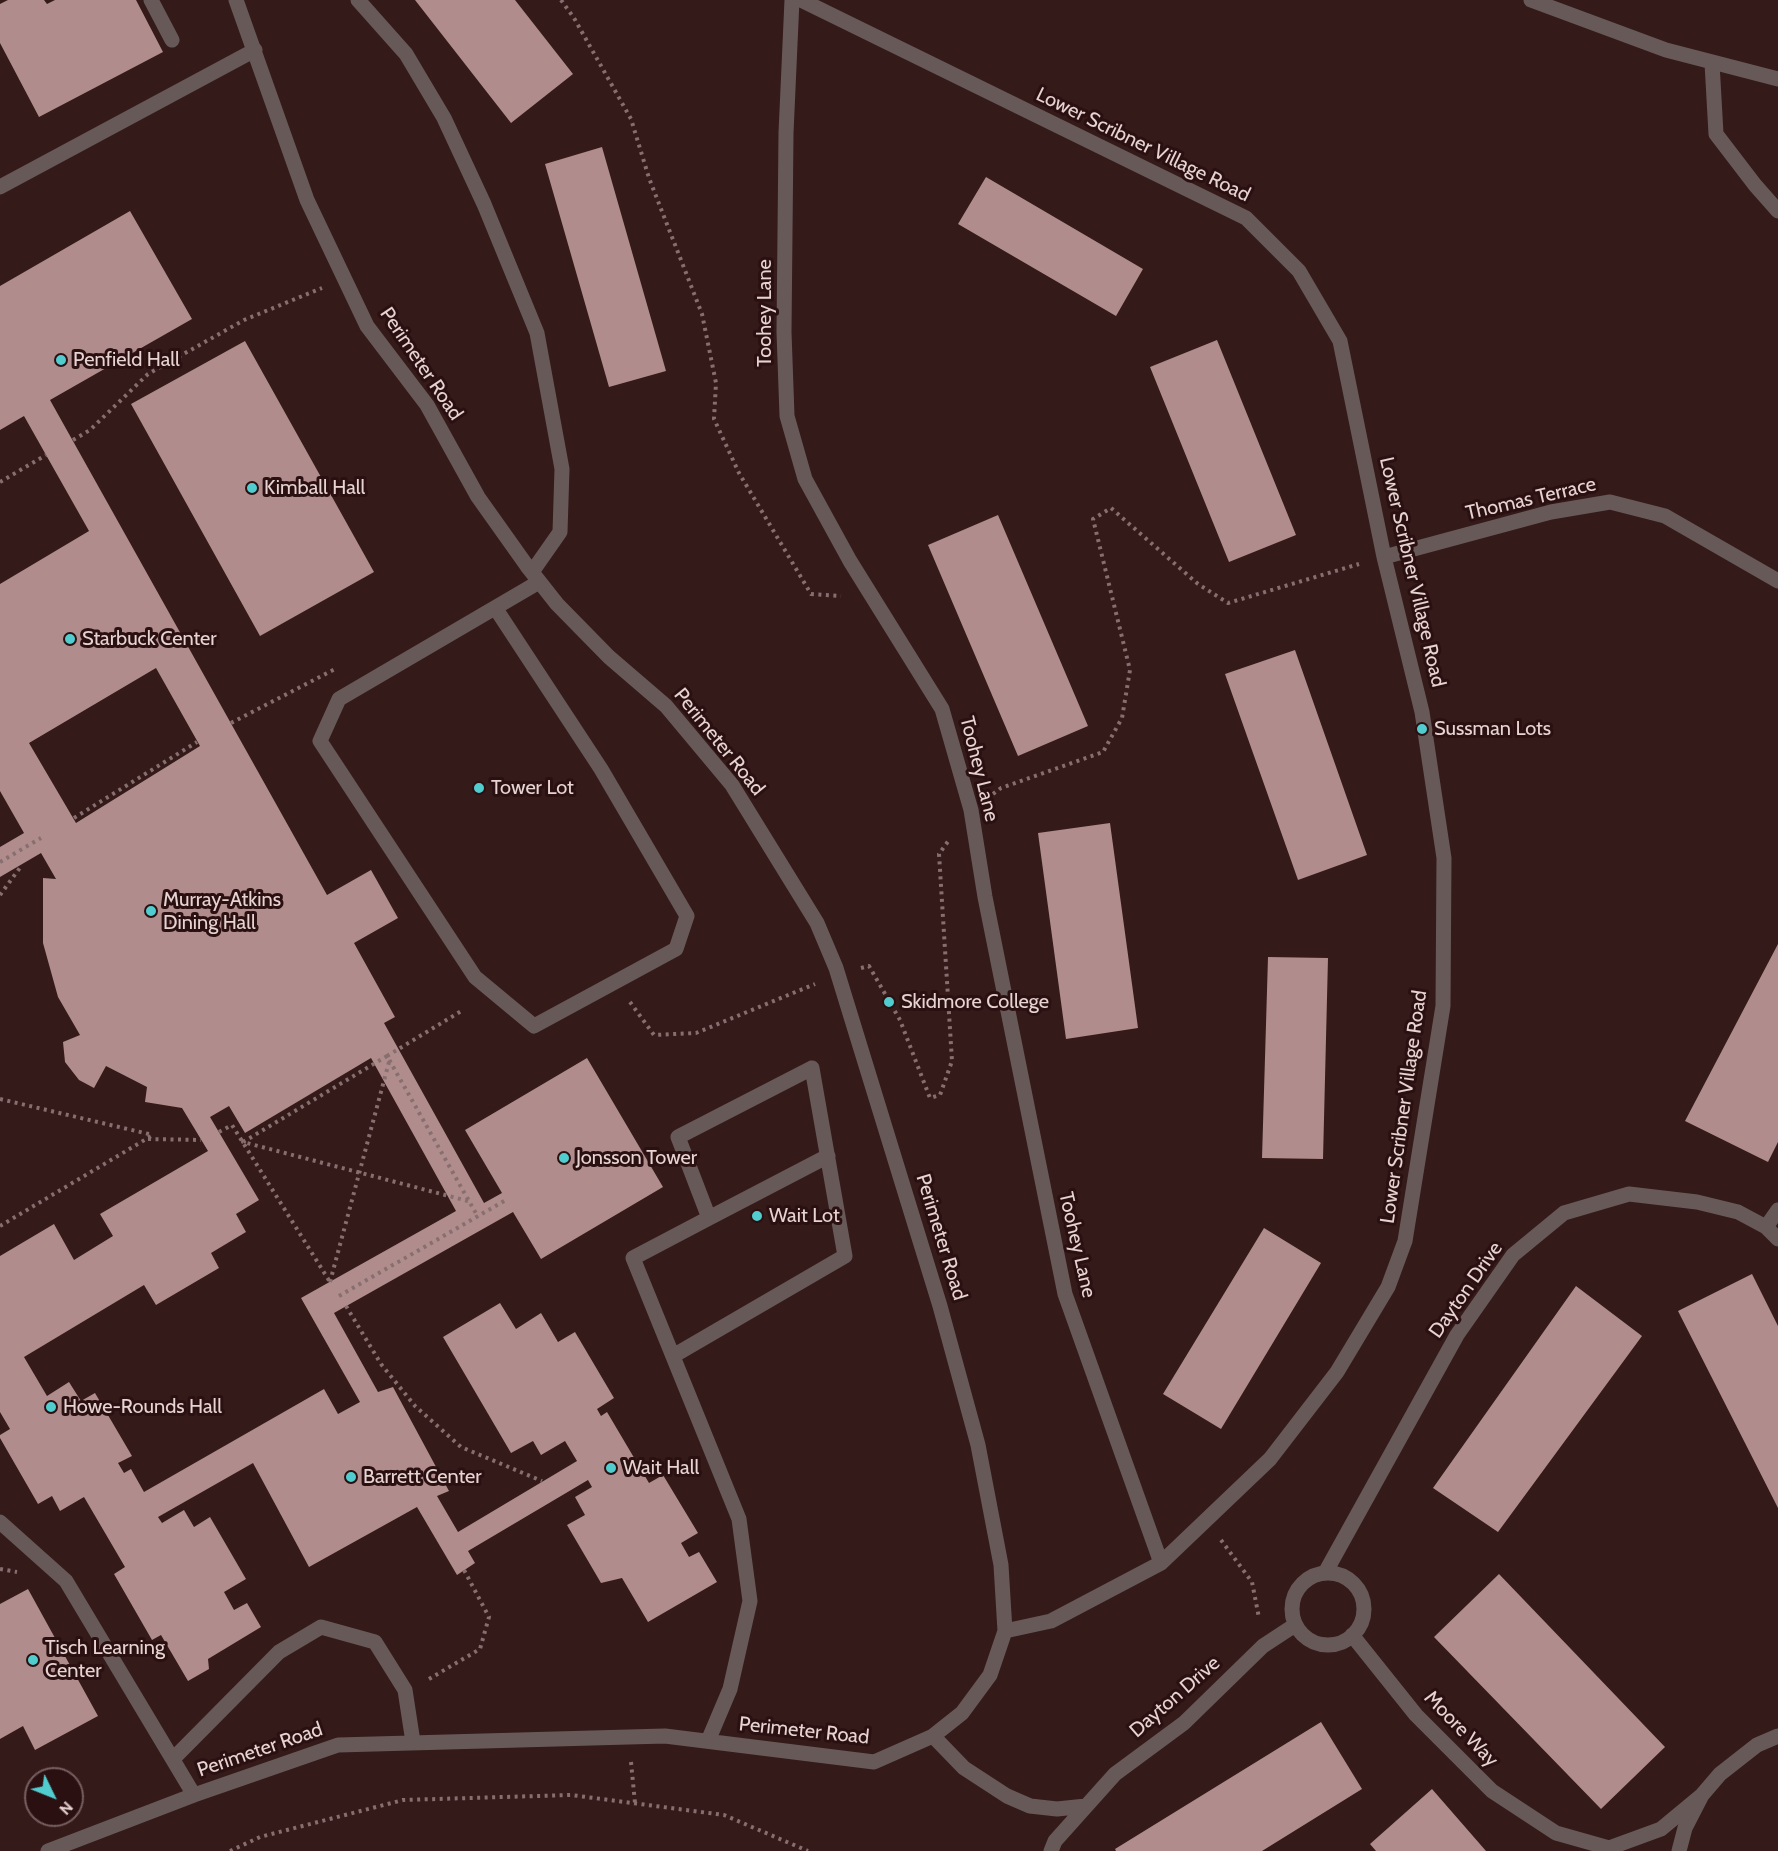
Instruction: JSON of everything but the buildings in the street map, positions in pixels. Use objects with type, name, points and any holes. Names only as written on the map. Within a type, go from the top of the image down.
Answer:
[{"type":"street","points":[[151,0],[172,40]]},
{"type":"street","name":"Perimeter Road","points":[[48,1851],[194,1795],[338,1745],[665,1736],[874,1762],[933,1736],[962,1713],[990,1674],[1005,1630],[1000,1565],[978,1445],[940,1306],[838,975],[817,923],[732,785],[666,706],[609,657],[557,604],[536,577],[478,497],[427,405],[368,326],[307,200],[236,0]]},
{"type":"street","points":[[358,0],[406,54],[444,118],[484,204],[537,333],[562,469],[560,532],[536,577],[496,609],[339,699],[320,741],[475,977],[534,1026],[676,949],[687,916],[601,769],[496,609]]},
{"type":"street","name":"Toohey Lane","points":[[792,0],[786,133],[784,332],[787,416],[805,479],[872,597],[942,709],[971,810],[985,897],[1065,1294],[1161,1563]]},
{"type":"street","name":"Lower Scribner Village Road","points":[[801,0],[1246,218],[1299,271],[1340,341],[1384,557],[1422,712],[1444,858],[1443,1006],[1405,1241],[1388,1287],[1337,1372],[1270,1459],[1161,1563],[1052,1621],[1005,1630]]},
{"type":"street","points":[[1531,0],[1666,50],[1778,79]]},
{"type":"street","points":[[0,187],[255,51]]},
{"type":"street","points":[[1712,63],[1716,134],[1778,211]]},
{"type":"street","name":"Thomas Terrace","points":[[1384,557],[1551,512],[1610,502],[1665,516],[1778,581]]},
{"type":"street","points":[[673,1356],[845,1256],[812,1068],[678,1137],[710,1218]]},
{"type":"street","points":[[708,1741],[730,1689],[750,1601],[739,1519],[633,1258],[828,1156]]},
{"type":"street","name":"Dayton Drive","points":[[1325,1573],[1457,1335],[1513,1255],[1564,1213],[1629,1194],[1697,1202],[1738,1212],[1766,1227],[1778,1239]]},
{"type":"street","points":[[1766,1227],[1778,1210]]},
{"type":"street","points":[[0,1522],[66,1581],[194,1795]]},
{"type":"street","points":[[1325,1573],[1349,1580],[1362,1598],[1364,1611],[1361,1623],[1352,1635],[1341,1642],[1329,1645],[1314,1642],[1295,1625],[1292,1613],[1294,1595],[1301,1584],[1313,1576],[1325,1573]]},
{"type":"street","name":"Dayton Drive","points":[[1051,1851],[1055,1841],[1115,1774],[1184,1723],[1263,1646],[1295,1625]]},
{"type":"street","points":[[173,1759],[279,1652],[321,1627],[375,1642],[405,1690],[413,1742]]},
{"type":"street","name":"Moore Way","points":[[1352,1635],[1416,1715],[1492,1791],[1556,1833],[1572,1851]]},
{"type":"street","points":[[933,1736],[964,1768],[1007,1796],[1030,1806],[1057,1809],[1086,1806]]},
{"type":"street","points":[[1679,1851],[1685,1828],[1702,1795],[1720,1774],[1757,1745],[1778,1736]]},
{"type":"street","name":"Moore Way","points":[[1556,1833],[1609,1848],[1661,1829],[1702,1795]]},
{"type":"path","points":[[561,0],[574,18],[631,119],[649,178],[702,314],[716,383],[714,419],[739,473],[811,594],[872,597]]},
{"type":"path","points":[[73,440],[90,430],[148,374],[244,320],[345,278]]},
{"type":"path","points":[[0,482],[46,455]]},
{"type":"path","points":[[616,982],[654,1035],[696,1033],[838,975],[869,966],[900,1020],[930,1098],[940,1095],[952,1061],[939,854],[971,810],[1001,789],[1103,752],[1122,718],[1130,670],[1093,519],[1111,508],[1189,576],[1228,603],[1384,557]]},
{"type":"path","points":[[74,818],[197,742]]},
{"type":"path","points":[[0,862],[41,838]]},
{"type":"path","points":[[0,895],[22,864]]},
{"type":"path","points":[[243,1142],[388,1059],[463,1010]]},
{"type":"path","points":[[219,1132],[232,1125],[330,1282],[388,1059]]},
{"type":"path","points":[[388,1059],[478,1217]]},
{"type":"path","points":[[0,1098],[153,1135],[0,1226]]},
{"type":"path","points":[[147,1139],[201,1140]]},
{"type":"path","points":[[243,1142],[468,1201]]},
{"type":"path","points":[[339,1296],[506,1200]]},
{"type":"path","points":[[346,1306],[381,1364],[415,1406],[461,1447],[542,1481]]},
{"type":"path","points":[[1206,1520],[1252,1582],[1263,1646]]},
{"type":"path","points":[[405,1690],[443,1673],[480,1649],[489,1617],[464,1570]]},
{"type":"path","points":[[631,1757],[635,1803]]},
{"type":"path","points":[[230,1851],[260,1837],[403,1800],[571,1795],[723,1815],[808,1851]]},
{"type":"place","name":"Penfield Hall","points":[[61,360]]},
{"type":"place","name":"Kimball Hall","points":[[252,488]]},
{"type":"place","name":"Starbuck Center","points":[[70,639]]},
{"type":"place","name":"Sussman Lots","points":[[1422,729]]},
{"type":"place","name":"Tower Lot","points":[[479,788]]},
{"type":"place","name":"Murray-Atkins Dining Hall","points":[[151,911]]},
{"type":"place","name":"Skidmore College","points":[[889,1002]]},
{"type":"place","name":"Jonsson Tower","points":[[564,1158]]},
{"type":"place","name":"Wait Lot","points":[[757,1216]]},
{"type":"place","name":"Howe-Rounds Hall","points":[[51,1407]]},
{"type":"place","name":"Wait Hall","points":[[611,1468]]},
{"type":"place","name":"Barrett Center","points":[[351,1477]]},
{"type":"place","name":"Tisch Learning Center","points":[[33,1660]]}]
